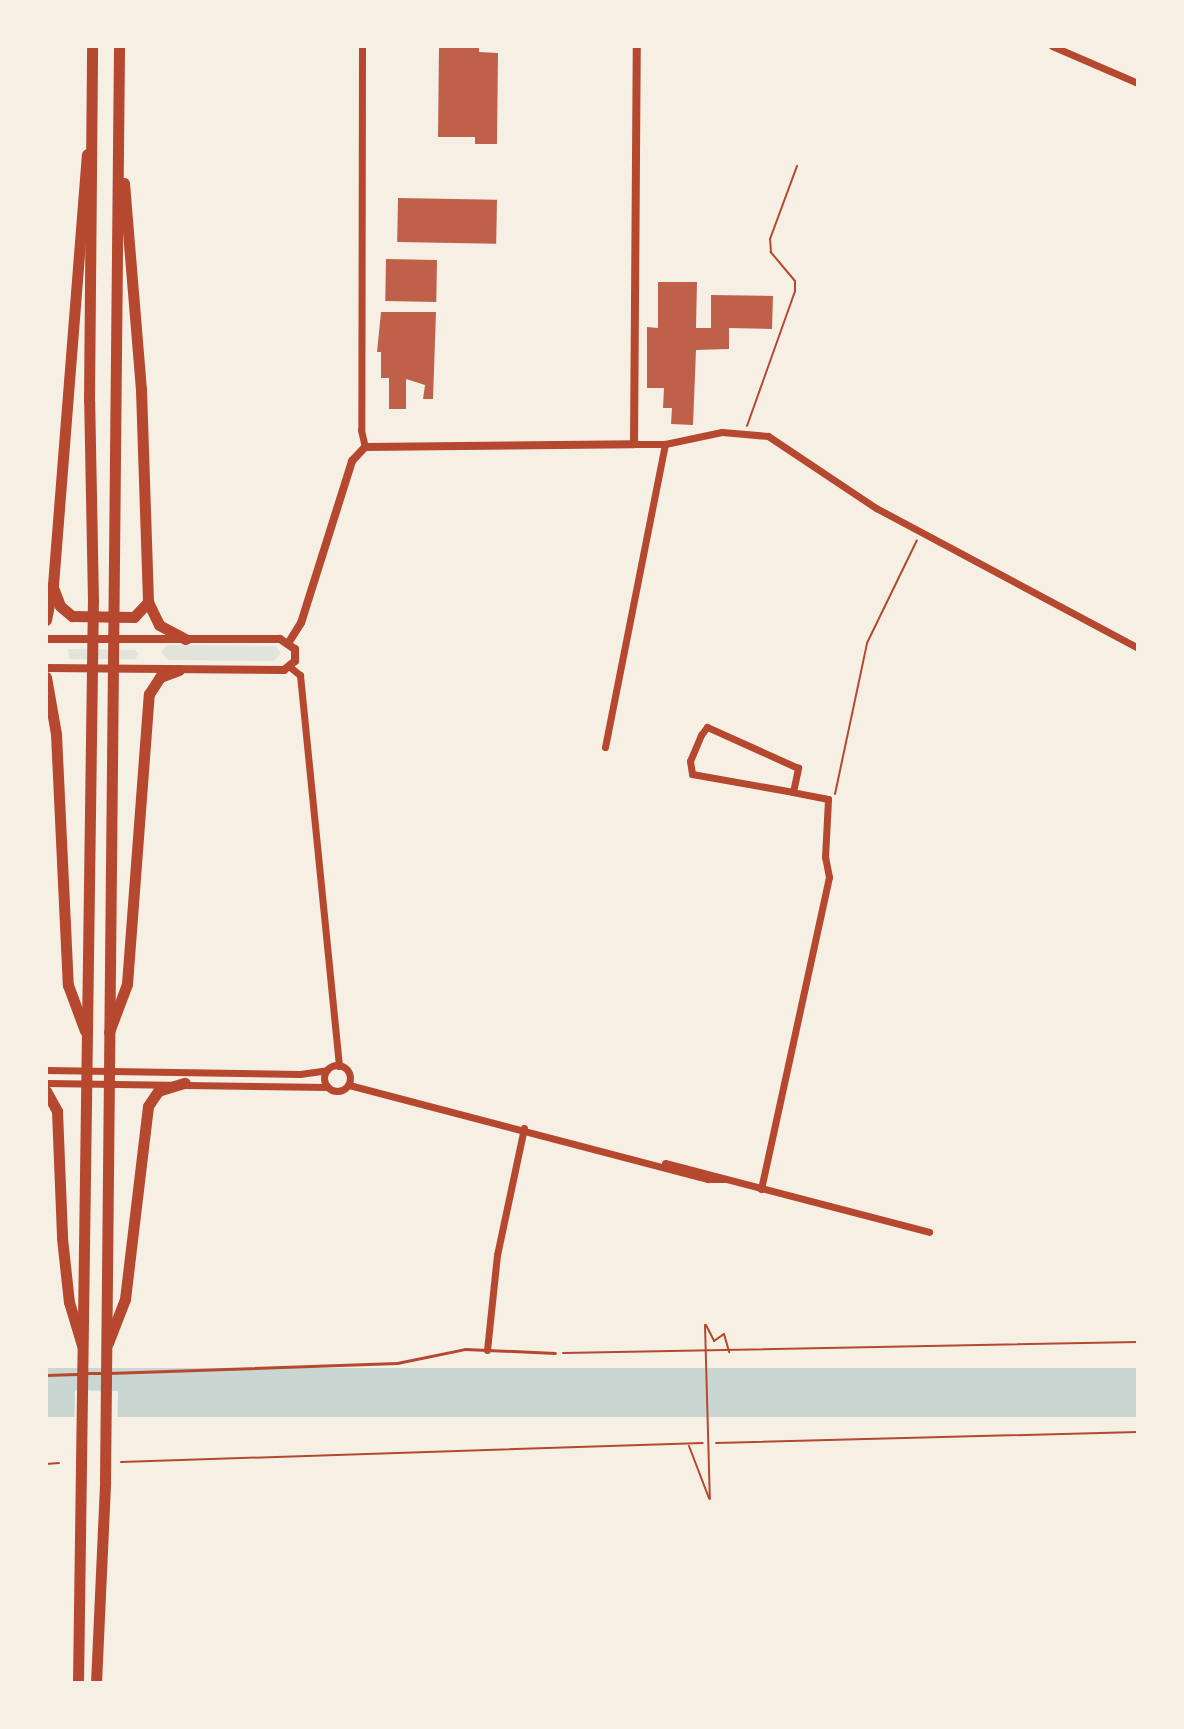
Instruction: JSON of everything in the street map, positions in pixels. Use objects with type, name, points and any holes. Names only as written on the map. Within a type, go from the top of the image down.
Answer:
[{"type":"highway","points":[[78,1683],[85,1481],[93,601],[89,416],[92,46]]},
{"type":"highway","points":[[98,1683],[105,1481],[105,1100],[114,681],[119,46]]},
{"type":"highway","points":[[46,620],[53,585],[92,97]]},
{"type":"highway","points":[[118,99],[141,390],[148,602],[159,625],[185,639]]},
{"type":"highway","points":[[53,585],[60,606],[72,616],[134,617],[148,602]]},
{"type":"highway","points":[[106,1043],[127,984],[149,694],[160,677],[179,670]]},
{"type":"highway","points":[[46,677],[53,693],[56,734],[68,985],[88,1043]]},
{"type":"highway","points":[[106,1348],[125,1299],[148,1106],[158,1091],[185,1083]]},
{"type":"highway","points":[[46,1091],[57,1111],[69,1302],[85,1361]]},
{"type":"street","points":[[362,46],[361,430],[365,447]]},
{"type":"street","points":[[634,444],[637,46]]},
{"type":"street","points":[[1052,46],[1138,83]]},
{"type":"street","points":[[289,642],[301,623],[352,461],[365,447],[665,444],[745,430],[787,446],[876,508],[1138,648]]},
{"type":"street","points":[[605,747],[665,444]]},
{"type":"street","points":[[46,639],[289,642],[295,649],[290,667]]},
{"type":"street","points":[[46,668],[179,670],[290,667],[300,675],[339,1066]]},
{"type":"street","points":[[761,1189],[829,877],[825,857],[828,799],[692,774],[690,761],[701,735],[707,727],[798,768],[793,792]]},
{"type":"street","points":[[46,1070],[300,1074],[339,1066],[348,1071],[349,1085]]},
{"type":"street","points":[[327,1070],[328,1087]]},
{"type":"street","points":[[46,1083],[185,1083],[328,1087],[338,1091],[349,1085],[658,1163],[684,1164],[761,1189],[929,1232]]},
{"type":"street","points":[[487,1350],[497,1255],[524,1128]]},
{"type":"lane","points":[[46,1375],[397,1363],[465,1349],[555,1353]]},
{"type":"path","points":[[745,430],[795,291],[795,281],[771,252],[770,239],[797,166]]},
{"type":"path","points":[[828,799],[838,791],[867,643],[920,530]]},
{"type":"path","points":[[689,1444],[704,1496],[710,1499],[705,1325],[714,1341],[724,1334],[729,1353]]},
{"type":"path","points":[[555,1353],[729,1353],[1138,1342]]},
{"type":"path","points":[[716,1443],[1138,1432]]},
{"type":"path","points":[[121,1462],[703,1443]]},
{"type":"path","points":[[46,1464],[59,1463]]},
{"type":"shaded area","points":[[167,645],[275,646],[281,653],[274,661],[168,660],[161,652]]},
{"type":"shaded area","points":[[68,649],[135,650],[139,654],[135,659],[69,659]]},
{"type":"shaded area","points":[[46,1368],[1138,1368],[1138,1417],[46,1417]]},
{"type":"shaded area","points":[[46,1381],[74,1381],[74,1397],[46,1397]]},
{"type":"pier","points":[[75,1390],[118,1391],[117,1449],[74,1448]]},
{"type":"building","points":[[439,46],[479,46],[479,52],[498,53],[497,144],[475,144],[475,137],[438,137]]},
{"type":"building","points":[[398,198],[497,200],[496,244],[397,242]]},
{"type":"building","points":[[386,259],[437,260],[436,302],[385,301]]},
{"type":"building","points":[[658,282],[697,282],[696,328],[711,328],[711,295],[773,296],[772,329],[729,328],[729,349],[696,350],[693,425],[671,424],[672,408],[663,408],[664,388],[647,388],[647,327],[658,328]]},
{"type":"building","points":[[381,312],[436,312],[433,399],[423,399],[425,385],[406,379],[406,409],[389,409],[389,378],[381,378],[381,352],[377,352]]}]
